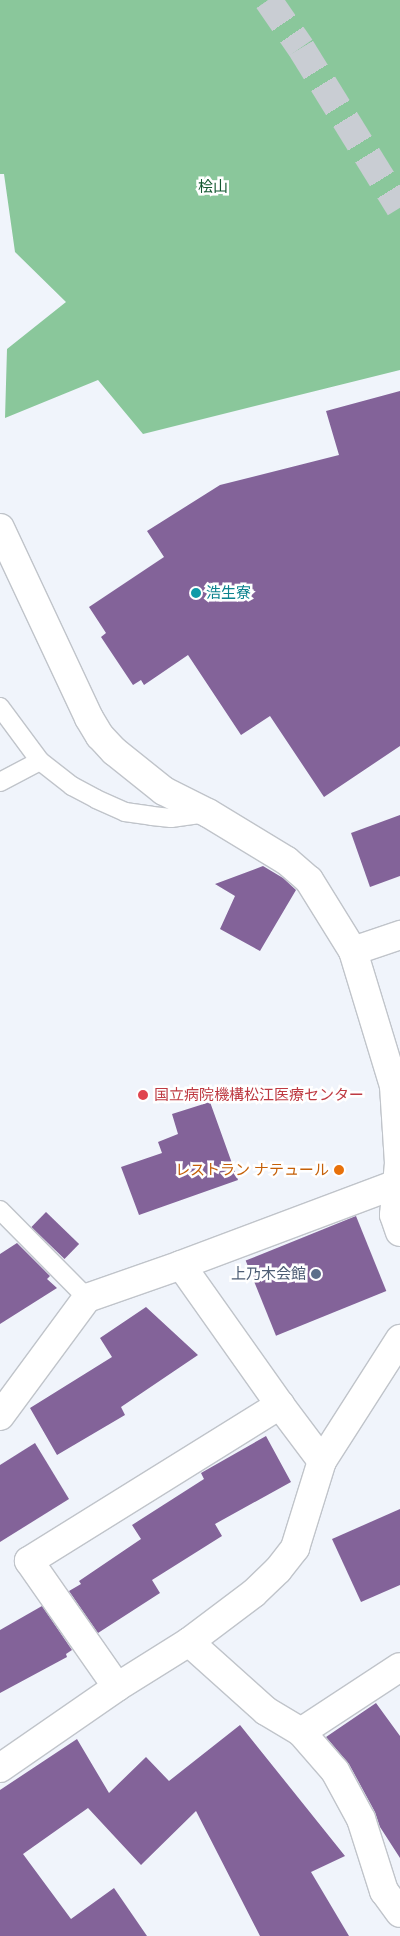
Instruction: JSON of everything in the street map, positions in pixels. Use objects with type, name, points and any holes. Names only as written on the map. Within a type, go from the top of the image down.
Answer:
[{"type":"street","points":[[0,528],[88,718],[100,736],[114,751],[164,791],[208,813],[287,861],[309,880],[353,951],[394,1086],[398,1170],[394,1215],[400,1232]]},
{"type":"street","points":[[353,951],[400,935]]},
{"type":"street","points":[[0,1416],[87,1298],[181,1265],[398,1170]]},
{"type":"street","points":[[181,1265],[322,1461]]},
{"type":"street","points":[[0,1768],[117,1687],[189,1642],[254,1592],[278,1570],[295,1548],[322,1461],[400,1339]]},
{"type":"street","points":[[117,1687],[29,1561],[280,1405]]},
{"type":"street","points":[[189,1642],[266,1711],[301,1732],[335,1771],[361,1819],[384,1891],[400,1913]]},
{"type":"street","points":[[301,1732],[400,1667]]},
{"type":"lane","points":[[0,707],[40,761],[72,786],[125,812],[171,818],[208,813]]},
{"type":"lane","points":[[0,782],[40,761]]},
{"type":"lane","points":[[0,1210],[87,1298]]},
{"type":"green space","name":"桧山","points":[[0,0],[400,0],[400,370],[143,434],[98,380],[5,418],[7,349],[66,302],[15,252],[4,174],[0,174]]},
{"type":"building","name":"浩生寮","points":[[400,391],[400,746],[324,797],[270,716],[241,735],[188,655],[144,685],[141,680],[133,685],[101,637],[106,633],[89,607],[164,557],[147,531],[220,485],[339,455],[326,411]]},
{"type":"building","points":[[400,815],[400,876],[370,887],[351,833]]},
{"type":"building","points":[[263,866],[283,878],[296,890],[260,951],[220,929],[235,896],[215,884]]},
{"type":"building","points":[[210,1102],[238,1180],[139,1215],[121,1167],[162,1153],[158,1142],[178,1134],[172,1114]]},
{"type":"building","points":[[46,1212],[79,1244],[65,1259],[31,1227]]},
{"type":"building","name":"上乃木会館","points":[[356,1216],[386,1291],[276,1336],[246,1261]]},
{"type":"building","points":[[17,1243],[50,1276],[47,1279],[57,1288],[0,1324],[0,1254]]},
{"type":"building","points":[[146,1307],[198,1355],[121,1407],[125,1415],[57,1455],[30,1408],[112,1357],[100,1338]]},
{"type":"building","points":[[266,1436],[291,1482],[215,1524],[222,1536],[152,1580],[160,1593],[98,1633],[69,1591],[81,1584],[79,1581],[141,1539],[132,1525],[204,1479],[201,1473]]},
{"type":"building","points":[[35,1443],[69,1499],[0,1542],[0,1465]]},
{"type":"building","points":[[400,1509],[400,1585],[361,1602],[332,1539]]},
{"type":"building","points":[[42,1606],[72,1650],[66,1654],[67,1657],[0,1693],[0,1630]]},
{"type":"building","points":[[376,1703],[400,1736],[400,1858],[380,1827],[375,1812],[349,1764],[326,1737]]},
{"type":"building","points":[[240,1725],[345,1856],[311,1872],[349,1936],[260,1936],[196,1811],[141,1865],[88,1808],[23,1854],[71,1919],[114,1888],[147,1936],[0,1936],[0,1790],[77,1739],[109,1793],[146,1757],[169,1781]]},
{"type":"tunnel","points":[[268,0],[301,48],[400,208]]},
{"type":"place","name":"浩生寮","points":[[196,593]]},
{"type":"place","name":"国立病院機構松江医療センター","points":[[143,1095]]},
{"type":"place","name":"レストラン ナテュール","points":[[339,1170]]},
{"type":"place","name":"上乃木会館","points":[[316,1274]]}]
